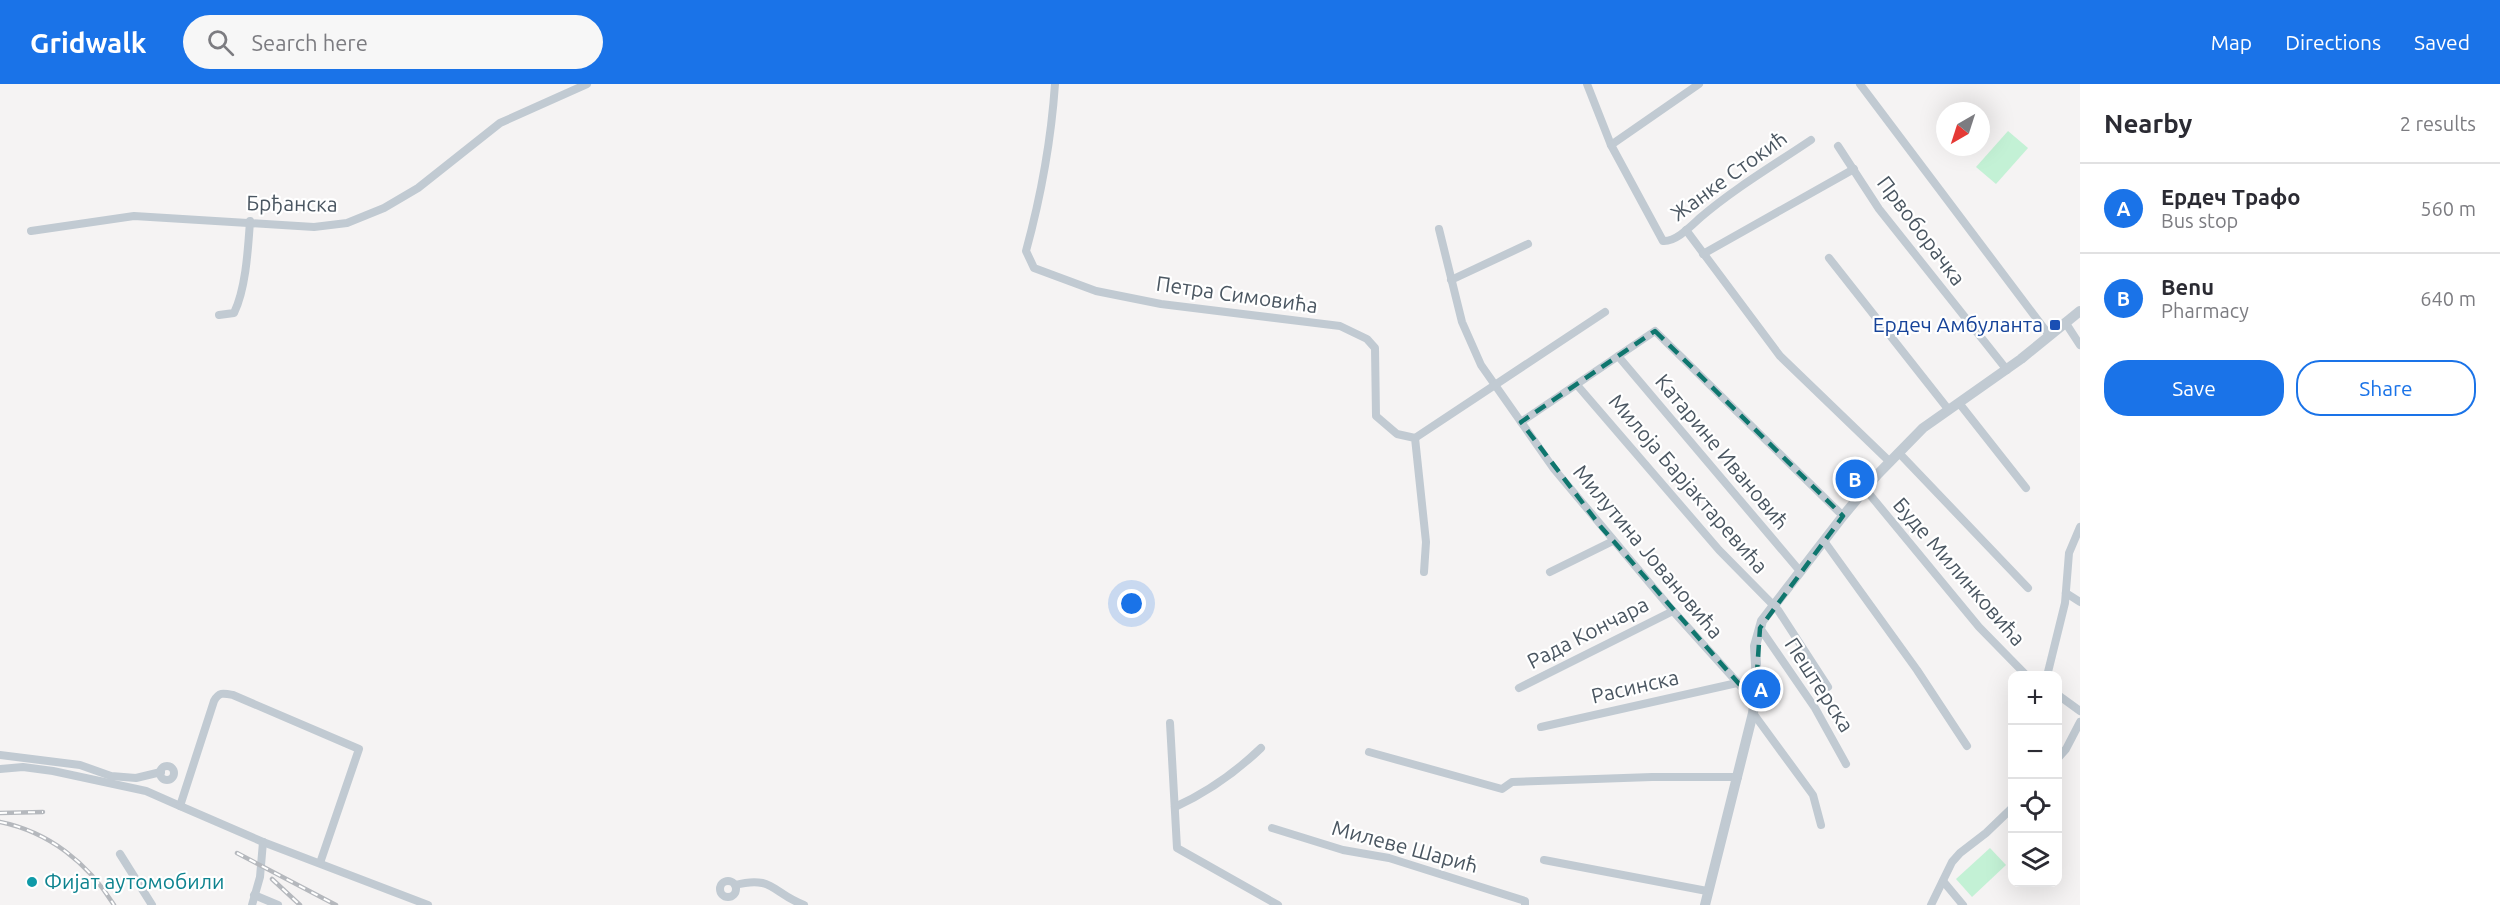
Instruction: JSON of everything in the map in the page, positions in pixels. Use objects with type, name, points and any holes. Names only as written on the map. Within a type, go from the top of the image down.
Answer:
[{"type":"street","name":"Брђанска","points":[[31,231],[134,216],[330,226],[361,218],[428,181],[482,135],[500,123],[587,84]]},
{"type":"street","name":"Петра Симовића","points":[[1055,84],[1052,131],[1041,198],[1026,251],[1034,268],[1096,291],[1161,304],[1340,326],[1368,339],[1375,348],[1376,416],[1397,434],[1415,438]]},
{"type":"street","name":"Жанке Стокић","points":[[1587,84],[1611,145],[1663,241],[1686,230],[1710,209],[1811,140]]},
{"type":"street","points":[[1611,145],[1699,84]]},
{"type":"street","points":[[1860,84],[2049,335]]},
{"type":"street","name":"Првоборачка","points":[[1838,146],[1879,209],[2007,370]]},
{"type":"street","name":"Првоборачка","points":[[1703,254],[1854,169]]},
{"type":"street","points":[[219,315],[234,313],[239,304],[248,258],[250,221]]},
{"type":"street","name":"Милутина Јовановића","points":[[1439,229],[1462,322],[1476,354],[1495,384],[1554,469],[1613,541],[1737,683],[1813,795],[1821,825]]},
{"type":"street","points":[[1686,230],[1780,356],[1890,462]]},
{"type":"street","points":[[1451,280],[1528,244]]},
{"type":"street","points":[[1829,258],[1948,409]]},
{"type":"street","points":[[1705,905],[1754,707],[1757,683],[1755,646],[1760,628],[1772,605],[1843,516],[1923,428],[2007,370],[2080,311]]},
{"type":"street","points":[[1424,572],[1426,542],[1415,438],[1605,312]]},
{"type":"street","points":[[2065,322],[2080,345]]},
{"type":"street","points":[[1521,422],[1655,331],[1843,516]]},
{"type":"street","name":"Катарине Ивановић","points":[[1618,356],[1800,570]]},
{"type":"street","name":"Милоја Барјактаревића","points":[[1577,385],[1719,550],[1778,610],[1828,687]]},
{"type":"street","points":[[1959,403],[2026,488]]},
{"type":"street","points":[[1899,453],[2028,588]]},
{"type":"street","name":"Буде Милинковића","points":[[1866,490],[1985,633],[2023,671]]},
{"type":"street","points":[[2048,671],[2066,593],[2069,553],[2080,527]]},
{"type":"street","points":[[1550,572],[1613,541]]},
{"type":"street","points":[[1824,541],[1917,670],[1967,746]]},
{"type":"street","points":[[2066,593],[2080,602]]},
{"type":"street","name":"Рада Кончара","points":[[1519,688],[1673,611]]},
{"type":"street","name":"Пештерска","points":[[1760,628],[1815,708],[1846,764]]},
{"type":"street","name":"Расинска","points":[[1541,727],[1737,683]]},
{"type":"street","points":[[180,806],[214,701],[223,693],[233,695],[359,749],[320,863]]},
{"type":"street","points":[[2062,698],[2080,711]]},
{"type":"street","points":[[2062,753],[2080,722]]},
{"type":"street","points":[[1170,723],[1175,807],[1174,836],[1177,848],[1278,905]]},
{"type":"street","points":[[1175,807],[1205,793],[1238,770],[1261,748]]},
{"type":"street","points":[[1369,752],[1502,789],[1512,782],[1652,777],[1738,777]]},
{"type":"street","points":[[0,755],[80,765],[111,776],[136,778],[161,772]]},
{"type":"street","points":[[0,769],[23,767],[53,771],[146,791],[263,842],[428,905]]},
{"type":"street","points":[[1931,905],[1960,853],[2008,813]]},
{"type":"street","name":"Милеве Шарић","points":[[1272,828],[1343,850],[1389,858],[1483,886],[1525,902],[1525,905]]},
{"type":"street","points":[[252,905],[260,877],[263,842]]},
{"type":"street","points":[[120,854],[152,905]]},
{"type":"street","points":[[1544,860],[1707,891]]},
{"type":"street","points":[[735,885],[735,893],[725,901],[720,892],[721,884],[728,881],[735,885],[754,880],[763,882],[789,899],[804,905]]},
{"type":"street","points":[[1943,881],[1963,905]]},
{"type":"street","points":[[254,895],[278,905]]},
{"type":"highlighted area","points":[[1655,331],[1843,516],[1760,628],[1755,702],[1601,527],[1521,422]]},
{"type":"green space","points":[[2008,131],[2028,148],[1996,184],[1976,167],[1986,156],[1990,156],[1990,151]]},
{"type":"green space","points":[[1990,848],[2006,865],[1972,897],[1956,879]]},
{"type":"railway","points":[[0,813],[43,812]]},
{"type":"railway","points":[[0,822],[35,833],[66,852],[92,876],[114,905]]},
{"type":"railway","points":[[237,853],[336,905]]},
{"type":"railway","points":[[272,879],[300,905]]},
{"type":"place","name":"Ердеч Амбуланта","points":[[2055,325]]},
{"type":"place","name":"Benu","points":[[1855,479]]},
{"type":"place","name":"Ердеч Трафо","points":[[1761,689]]},
{"type":"place","name":"Фијат аутомобили","points":[[32,882]]}]
